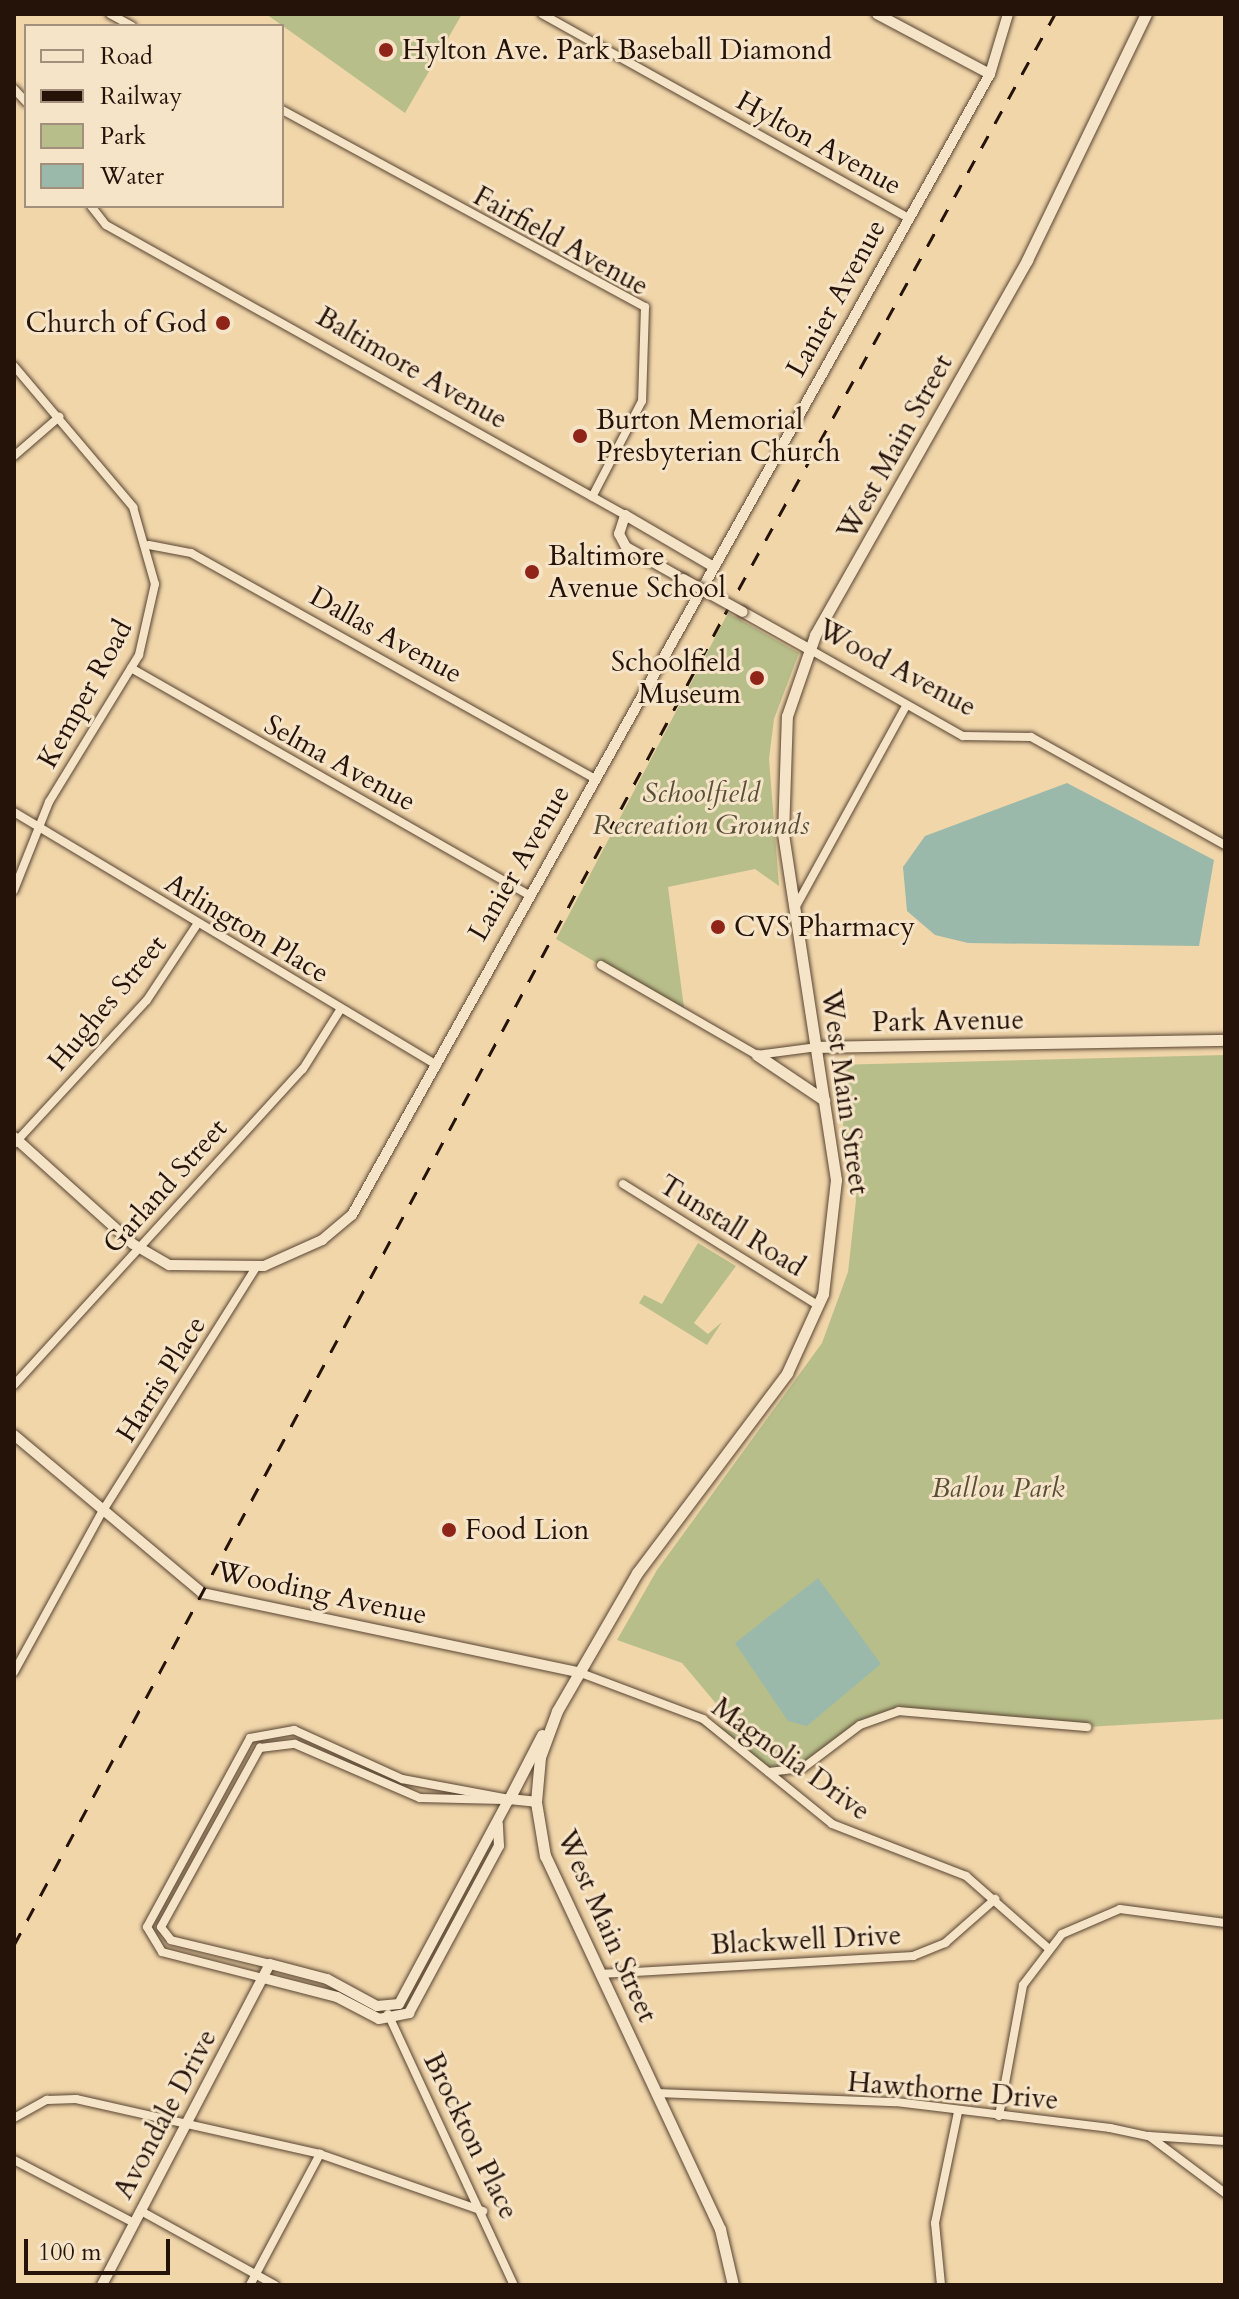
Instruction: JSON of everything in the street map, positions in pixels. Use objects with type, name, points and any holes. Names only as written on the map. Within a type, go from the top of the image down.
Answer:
[{"type":"main road","name":"West Main Street","points":[[733,2285],[720,2229],[545,1856],[536,1802],[540,1757],[557,1711],[578,1672],[650,1554],[787,1373],[819,1306],[836,1209],[817,1047],[795,909],[781,751],[809,649],[1027,260],[1146,14]]},
{"type":"main road","name":"Park Avenue","points":[[817,1047],[1225,1040]]},
{"type":"main road","points":[[757,1055],[824,1100]]},
{"type":"main road","points":[[509,1799],[557,1711]]},
{"type":"street","points":[[110,14],[128,24]]},
{"type":"street","name":"Hylton Avenue","points":[[542,14],[908,218]]},
{"type":"street","points":[[877,14],[990,74]]},
{"type":"street","name":"Lanier Avenue","points":[[15,1140],[138,1249],[187,1269],[255,1269],[307,1249],[352,1215],[990,74],[1008,14]]},
{"type":"street","name":"Fairfield Avenue","points":[[284,111],[645,307],[642,401],[592,497]]},
{"type":"street","name":"Baltimore Avenue","points":[[93,208],[106,225],[714,567]]},
{"type":"street","name":"Kemper Road","points":[[14,366],[121,489],[149,545],[154,603],[131,668],[37,826],[14,890]]},
{"type":"street","points":[[14,456],[59,417]]},
{"type":"street","name":"Wood Avenue","points":[[625,515],[619,534],[626,547],[906,706],[963,736],[1031,737],[1225,845]]},
{"type":"street","name":"Dallas Avenue","points":[[149,545],[191,553],[595,779]]},
{"type":"street","name":"Selma Avenue","points":[[131,668],[529,895]]},
{"type":"street","points":[[795,909],[906,706]]},
{"type":"street","name":"Arlington Place","points":[[14,812],[340,1010],[437,1065]]},
{"type":"street","name":"Hughes Street","points":[[15,1140],[147,1000],[198,923]]},
{"type":"street","points":[[601,965],[757,1055]]},
{"type":"street","name":"Garland Street","points":[[14,1385],[303,1069],[340,1010]]},
{"type":"street","name":"Park Avenue","points":[[757,1055],[817,1047]]},
{"type":"street","name":"Tunstall Road","points":[[623,1184],[819,1306]]},
{"type":"street","name":"Harris Place","points":[[14,1672],[102,1512],[255,1269]]},
{"type":"street","name":"Wooding Avenue","points":[[14,1435],[102,1512],[210,1596],[578,1672]]},
{"type":"street","name":"Magnolia Drive","points":[[578,1672],[685,1709],[853,1836],[948,1868],[995,1899],[1048,1948]]},
{"type":"street","points":[[769,1772],[803,1768],[860,1725],[899,1711],[1087,1727]]},
{"type":"street","points":[[498,1824],[499,1846],[416,2007],[390,2020],[263,1978],[162,1952],[148,1934],[161,1892],[234,1760],[266,1730],[308,1736],[415,1782],[536,1802]]},
{"type":"street","points":[[302,1747],[308,1736]]},
{"type":"street","points":[[266,1744],[302,1747],[355,1774],[410,1796],[509,1799],[405,2000],[386,2008],[327,1979],[196,1946],[162,1932],[174,1899],[246,1766],[266,1744]]},
{"type":"street","points":[[234,1760],[246,1766]]},
{"type":"street","points":[[355,1774],[361,1761]]},
{"type":"street","points":[[410,1796],[415,1782]]},
{"type":"street","points":[[161,1892],[174,1899]]},
{"type":"street","name":"Blackwell Drive","points":[[600,1974],[913,1956],[945,1943],[995,1899]]},
{"type":"street","points":[[999,2116],[1023,1985],[1048,1948],[1088,1918],[1120,1909],[1225,1923]]},
{"type":"street","points":[[448,1915],[461,1921]]},
{"type":"street","points":[[190,1960],[196,1946]]},
{"type":"street","name":"Avondale Drive","points":[[102,2285],[270,1964]]},
{"type":"street","name":"Brockton Place","points":[[386,2008],[483,2211],[514,2285]]},
{"type":"street","name":"Hawthorne Drive","points":[[657,2093],[958,2112],[1149,2136],[1225,2193]]},
{"type":"street","points":[[14,2118],[61,2099],[320,2154],[483,2211]]},
{"type":"street","points":[[941,2285],[935,2223],[958,2112]]},
{"type":"street","points":[[1149,2136],[1225,2141]]},
{"type":"street","points":[[250,2285],[320,2154]]},
{"type":"street","points":[[14,2160],[134,2223]]},
{"type":"street","points":[[141,2211],[275,2285]]},
{"type":"green space","points":[[266,14],[462,14],[405,113]]},
{"type":"green space","name":"Schoolfield Recreation Grounds","points":[[728,613],[799,653],[774,719],[769,759],[779,886],[755,869],[668,887],[685,1015],[556,939]]},
{"type":"green space","name":"Ballou Park","points":[[1225,1055],[1225,1719],[1087,1727],[915,1710],[875,1718],[794,1771],[769,1772],[667,1701],[745,1738],[682,1663],[617,1640],[657,1570],[822,1343],[848,1272],[856,1200],[833,1065]]},
{"type":"green space","points":[[698,1243],[736,1266],[694,1323],[708,1334],[722,1322],[707,1345],[639,1303],[644,1295],[662,1304]]},
{"type":"water","points":[[1067,783],[1214,860],[1199,946],[968,943],[935,935],[907,911],[903,867],[925,836]]},
{"type":"water","points":[[818,1578],[881,1664],[807,1726],[788,1721],[735,1643]]},
{"type":"railway","points":[[14,1945],[725,614],[1055,14]]},
{"type":"place","name":"Hylton Ave. Park Baseball Diamond","points":[[386,50]]},
{"type":"place","name":"Church of God","points":[[223,323]]},
{"type":"place","name":"Burton Memorial Presbyterian Church","points":[[580,436]]},
{"type":"place","name":"Baltimore Avenue School","points":[[532,572]]},
{"type":"place","name":"Schoolfield Museum","points":[[757,678]]},
{"type":"place","name":"CVS Pharmacy","points":[[718,927]]},
{"type":"place","name":"Food Lion","points":[[449,1530]]}]
